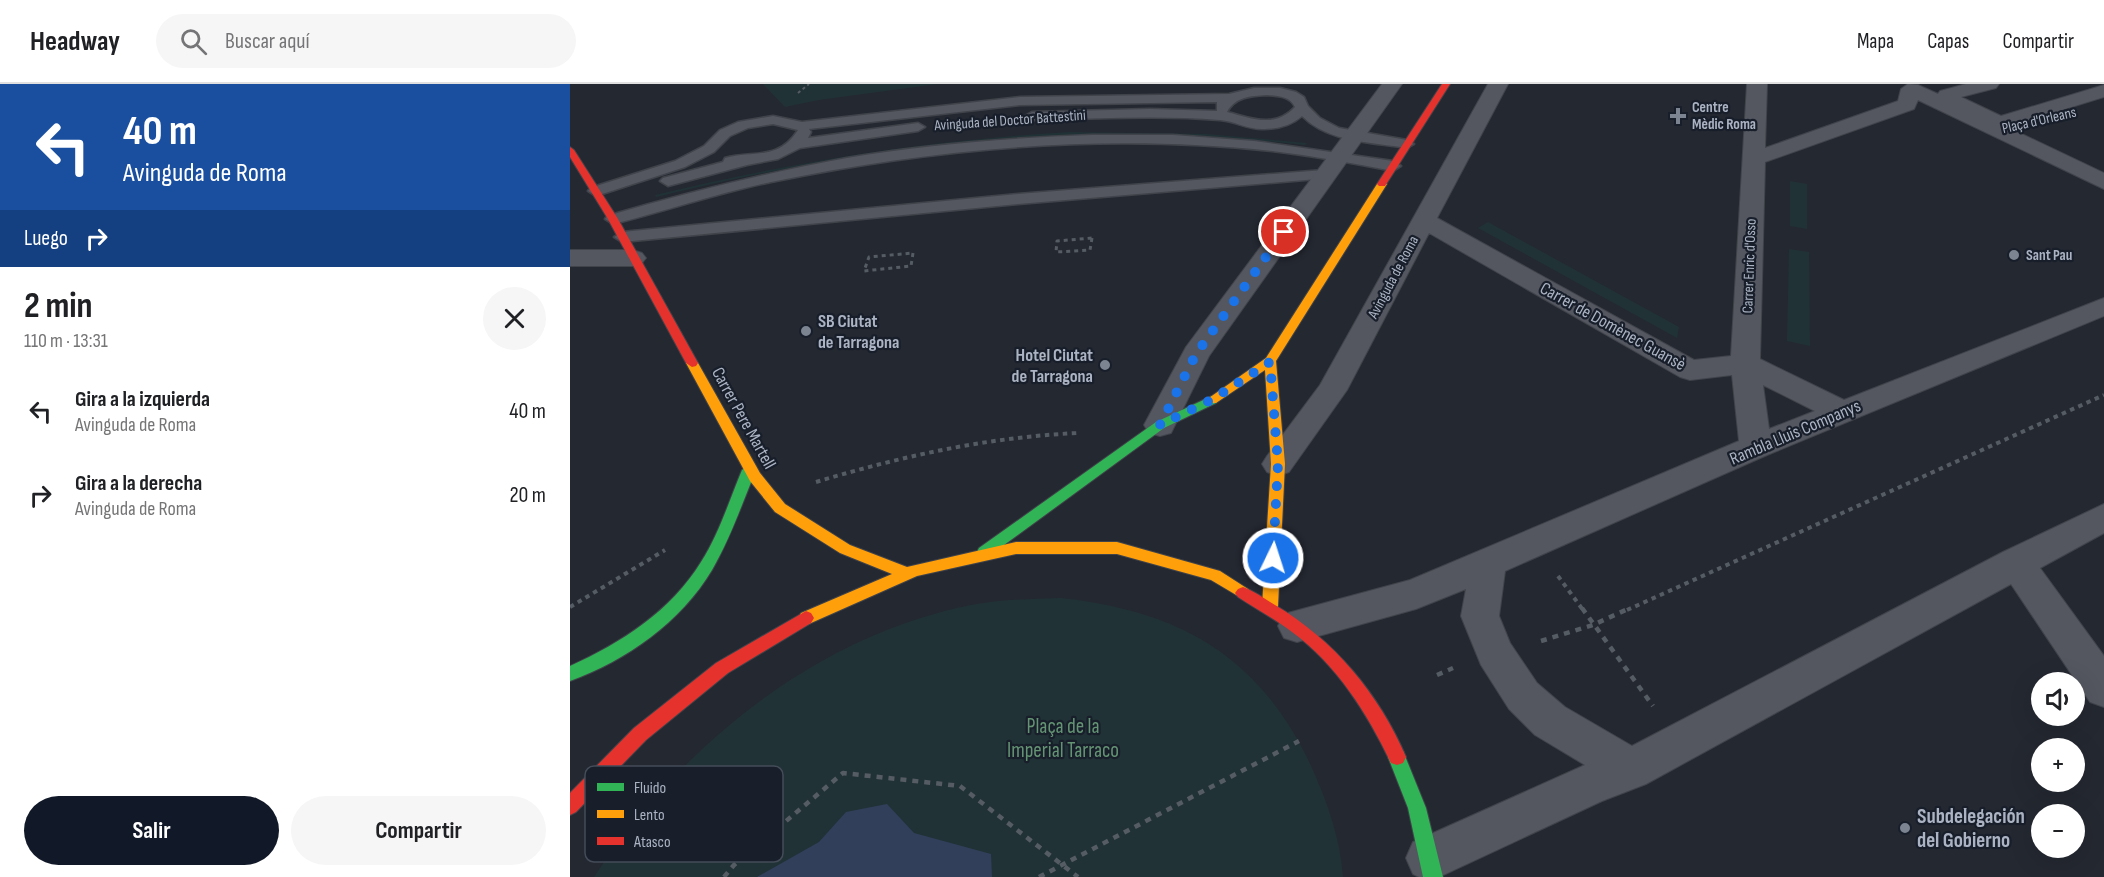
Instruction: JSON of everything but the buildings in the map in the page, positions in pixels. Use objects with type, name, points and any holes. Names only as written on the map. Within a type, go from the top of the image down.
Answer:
[{"type":"main road","points":[[981,554],[1160,425],[1213,399],[1270,362],[1446,84]]},
{"type":"main road","name":"Carrer Pere Martell","points":[[570,150],[613,219],[715,402],[749,470],[780,508],[845,549],[905,573]]},
{"type":"main road","points":[[1270,362],[1278,464],[1283,616]]},
{"type":"main road","points":[[570,674],[638,638],[677,604],[705,569],[749,470]]},
{"type":"main road","points":[[608,766],[654,722],[733,660],[819,609],[905,573],[981,554],[1060,546],[1134,552],[1204,572],[1283,616],[1336,663],[1381,726],[1410,787],[1431,868]]},
{"type":"main road","points":[[570,807],[585,791]]},
{"type":"street","points":[[1160,425],[1196,354],[1331,166],[1344,133],[1392,84]]},
{"type":"street","name":"Avinguda de Roma","points":[[1278,464],[1332,390],[1498,84]]},
{"type":"street","name":"Carrer Enric d'Osso","points":[[1756,447],[1745,364],[1757,84]]},
{"type":"street","name":"Plaça d'Orleans","points":[[1989,84],[1947,96],[1948,99],[1990,119],[2002,122],[2104,91]]},
{"type":"street","name":"Plaça d'Orleans","points":[[1753,159],[1907,105],[1921,87],[1998,131],[2104,104]]},
{"type":"street","points":[[1998,131],[2104,182]]},
{"type":"street","name":"Carrer de Domènec Guansè","points":[[1424,220],[1690,370],[1745,364]]},
{"type":"street","points":[[570,258],[627,247]]},
{"type":"street","name":"Rambla Lluis Companys","points":[[1283,616],[1416,594],[1756,447],[2104,306]]},
{"type":"street","points":[[1745,364],[1843,412]]},
{"type":"street","points":[[1431,868],[1589,785],[1631,769],[2104,517]]},
{"type":"street","points":[[2016,562],[2104,689]]},
{"type":"street","points":[[1488,564],[1480,616],[1495,653],[1523,696],[1550,721],[1631,769]]},
{"type":"lane","name":"Avinguda del Doctor Battestini","points":[[599,196],[678,165],[711,148],[714,141],[724,134],[751,124],[781,120],[801,126],[1020,101],[1228,98],[1250,90],[1276,89],[1297,97],[1302,103],[1302,108],[1315,121],[1344,133]]},
{"type":"lane","points":[[1226,116],[1222,110],[1223,103],[1228,98]]},
{"type":"lane","name":"Avinguda del Doctor Battestini","points":[[1269,124],[1291,118],[1302,108]]},
{"type":"lane","name":"Avinguda del Doctor Battestini","points":[[1015,117],[1150,113],[1226,116],[1245,124],[1269,124],[1344,133]]},
{"type":"lane","name":"Avinguda del Doctor Battestini","points":[[599,196],[774,155],[796,144],[993,119]]},
{"type":"lane","points":[[796,144],[804,132],[801,126]]},
{"type":"lane","points":[[1344,133],[1407,144]]},
{"type":"lane","points":[[613,219],[687,196],[780,176],[849,163],[998,145],[1141,140],[1254,145],[1331,166]]},
{"type":"lane","name":"Avinguda del Doctor Battestini","points":[[711,148],[713,154],[720,159],[744,161]]},
{"type":"lane","points":[[627,247],[1018,199],[1331,166],[1393,166]]},
{"type":"path","points":[[1092,238],[1090,250],[1056,252],[1057,241],[1069,240],[1092,238]]},
{"type":"path","points":[[913,254],[910,266],[864,271],[868,257],[913,254]]},
{"type":"path","points":[[1532,643],[1593,625],[2104,395]]},
{"type":"path","points":[[805,486],[879,462],[939,448],[1041,434],[1088,433]]},
{"type":"path","points":[[570,607],[670,548]]},
{"type":"path","points":[[1556,574],[1680,743]]},
{"type":"path","points":[[1039,877],[1299,741]]},
{"type":"path","points":[[783,824],[843,773],[960,786],[1078,877]]},
{"type":"path","points":[[724,877],[738,862]]},
{"type":"green space","points":[[763,84],[938,84],[819,100],[785,107]]},
{"type":"green space","points":[[1070,132],[1207,134],[1307,143],[1305,145],[1221,138],[1139,135],[1059,136],[978,142],[818,163],[656,197],[655,195],[758,172],[861,154],[965,141]]},
{"type":"green space","points":[[1790,181],[1807,184],[1807,229],[1790,226]]},
{"type":"green space","points":[[1488,222],[1679,327],[1677,338],[1478,228]]},
{"type":"green space","points":[[1789,249],[1809,252],[1810,346],[1787,341]]},
{"type":"green space","name":"Plaça de la Imperial Tarraco","points":[[1061,598],[1104,604],[1144,614],[1180,628],[1212,646],[1242,669],[1268,696],[1291,729],[1312,768],[1332,821],[1343,877],[594,877],[605,862],[783,862],[783,766],[685,766],[710,742],[756,704],[806,670],[858,642],[914,620],[971,605]]},
{"type":"water","points":[[887,804],[914,833],[991,854],[992,877],[757,877],[819,842],[846,812]]},
{"type":"traffic: fast","points":[[984,552],[1160,425],[1212,400]]},
{"type":"traffic: fast","points":[[570,674],[628,644],[663,617],[694,585],[724,532],[749,470]]},
{"type":"traffic: fast","points":[[1397,757],[1417,808],[1433,877]]},
{"type":"traffic: slow","points":[[1212,400],[1270,361],[1382,184]]},
{"type":"traffic: slow","points":[[1270,361],[1278,464],[1270,606]]},
{"type":"traffic: slow","points":[[692,363],[755,477],[780,508],[845,549],[905,573]]},
{"type":"traffic: slow","points":[[806,618],[914,571],[1016,548],[1117,548],[1215,575],[1243,593]]},
{"type":"traffic: jam","points":[[1382,184],[1446,84]]},
{"type":"traffic: jam","points":[[570,150],[613,219],[692,363]]},
{"type":"traffic: jam","points":[[1243,593],[1299,628],[1334,660],[1369,706],[1397,757]]},
{"type":"traffic: jam","points":[[609,766],[640,734],[722,668],[806,618]]},
{"type":"traffic: jam","points":[[570,806],[585,791]]},
{"type":"place","name":"Centre Mèdic Roma","points":[[1678,116]]},
{"type":"place","name":"Sant Pau","points":[[2014,255]]},
{"type":"place","name":"SB Ciutat de Tarragona","points":[[806,331]]},
{"type":"place","name":"Hotel Ciutat de Tarragona","points":[[1105,365]]},
{"type":"place","name":"Subdelegación del Gobierno","points":[[1905,828]]},
{"type":"route","points":[[1273,558],[1278,464],[1270,362],[1213,399],[1160,425],[1196,354],[1284,232]]}]
